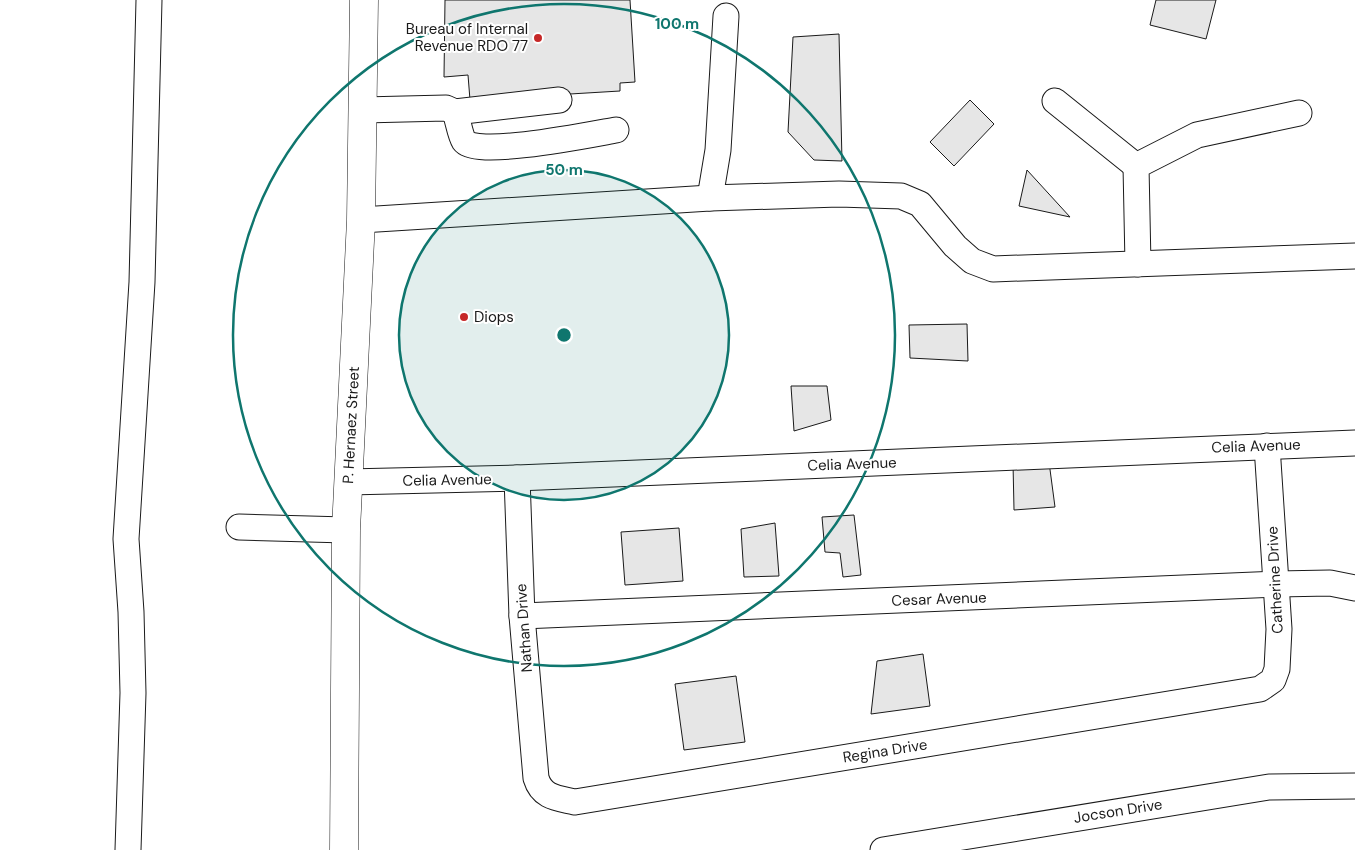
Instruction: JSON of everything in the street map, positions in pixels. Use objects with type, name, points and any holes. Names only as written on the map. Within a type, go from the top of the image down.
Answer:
[{"type":"main road","name":"P. Hernaez Street","points":[[344,850],[346,530],[361,220],[364,0]]},
{"type":"street","points":[[128,850],[133,693],[131,612],[126,539],[142,282],[149,0]]},
{"type":"street","points":[[710,198],[718,150],[726,16]]},
{"type":"street","points":[[362,110],[437,107],[455,112],[559,100]]},
{"type":"street","points":[[1055,101],[1136,166]]},
{"type":"street","points":[[455,112],[464,141],[472,147],[505,148],[616,130]]},
{"type":"street","points":[[1136,166],[1197,135],[1299,113]]},
{"type":"street","points":[[1136,166],[1138,264]]},
{"type":"street","points":[[361,220],[710,198],[839,194],[901,196],[920,204],[955,246],[972,260],[993,269],[1355,256]]},
{"type":"street","name":"Celia Avenue","points":[[348,482],[517,478],[1355,443]]},
{"type":"street","name":"Catherine Drive","points":[[1243,691],[1260,688],[1273,680],[1277,669],[1279,629],[1277,584],[1267,446]]},
{"type":"street","name":"Nathan Drive","points":[[517,478],[522,616],[536,778]]},
{"type":"street","points":[[239,528],[346,530]]},
{"type":"street","name":"Cesar Avenue","points":[[522,616],[1277,584],[1330,583],[1355,588]]},
{"type":"street","name":"Regina Drive","points":[[536,778],[538,786],[543,792],[575,802],[1243,691]]},
{"type":"street","name":"Jocson Drive","points":[[883,850],[987,841],[1269,787],[1355,786]]},
{"type":"building","name":"Bureau of Internal Revenue RDO 77","points":[[445,0],[630,0],[635,82],[620,83],[620,91],[470,100],[468,75],[444,77]]},
{"type":"building","points":[[1156,0],[1216,0],[1206,39],[1150,25]]},
{"type":"building","points":[[839,34],[842,161],[814,160],[788,132],[793,37]]},
{"type":"building","points":[[970,100],[994,124],[954,166],[930,142]]},
{"type":"building","points":[[1027,170],[1070,217],[1019,206]]},
{"type":"building","points":[[967,324],[968,361],[910,358],[909,325]]},
{"type":"building","points":[[791,386],[827,386],[831,420],[794,431]]},
{"type":"building","points":[[1049,462],[1055,507],[1014,510],[1013,463]]},
{"type":"building","points":[[854,515],[861,575],[843,577],[840,553],[825,552],[822,517]]},
{"type":"building","points":[[775,523],[779,576],[744,577],[741,529]]},
{"type":"building","points":[[679,528],[683,581],[625,585],[621,532]]},
{"type":"building","points":[[923,654],[930,706],[871,714],[877,661]]},
{"type":"building","points":[[736,676],[745,742],[684,750],[675,684]]},
{"type":"place","name":"Bureau of Internal Revenue RDO 77","points":[[538,38]]},
{"type":"place","name":"Diops","points":[[464,317]]}]
